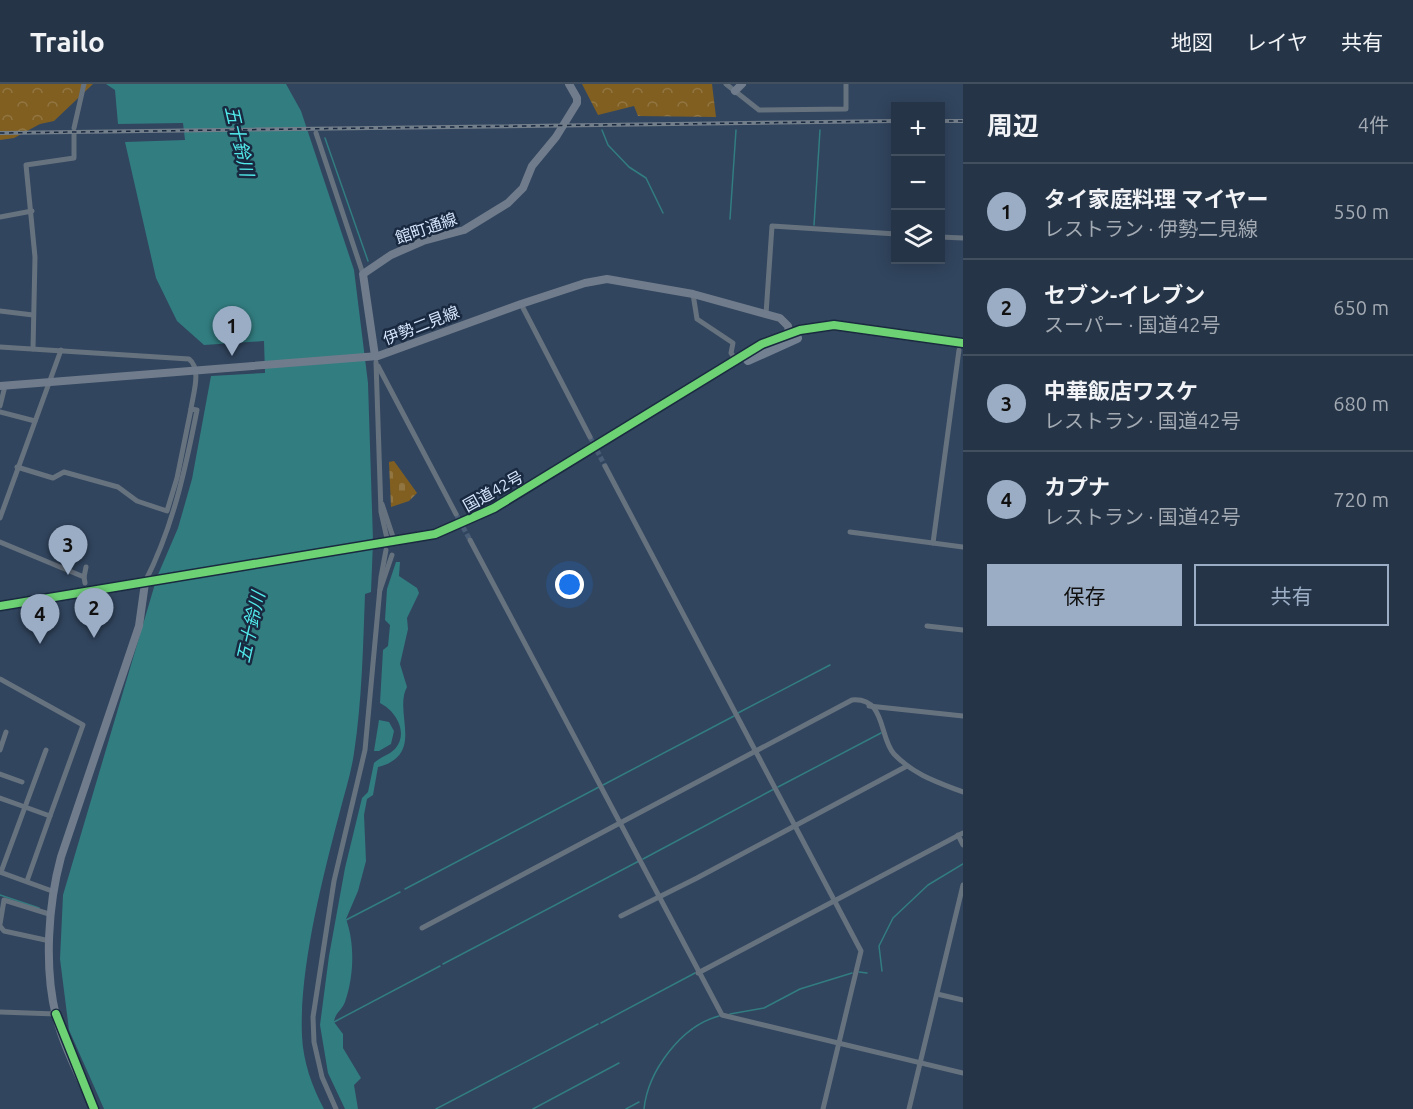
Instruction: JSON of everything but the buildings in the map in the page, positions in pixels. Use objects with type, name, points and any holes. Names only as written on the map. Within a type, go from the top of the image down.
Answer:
[{"type":"highway","name":"国道42号","points":[[386,547],[435,534],[494,508],[762,344],[834,325],[962,348]]},
{"type":"highway","name":"国道42号","points":[[0,613],[147,586],[440,539],[481,523],[790,337]]},
{"type":"highway","name":"国道42号","points":[[0,606],[147,586]]},
{"type":"main road","name":"館町通線","points":[[363,274],[391,255],[423,241],[464,230],[518,195],[532,166],[556,137],[577,103],[577,98],[569,84]]},
{"type":"main road","points":[[735,91],[742,84]]},
{"type":"main road","points":[[363,274],[373,358]]},
{"type":"main road","name":"伊勢二見線","points":[[3,386],[256,365],[373,358],[521,304],[585,283],[607,279],[693,294],[766,314],[784,320],[790,337]]},
{"type":"main road","points":[[94,1109],[56,1014],[49,914],[52,891],[139,626],[147,586]]},
{"type":"street","points":[[33,349],[35,304],[32,211],[26,165],[74,158],[74,131],[84,84]]},
{"type":"street","points":[[726,84],[759,110],[846,109],[846,84]]},
{"type":"street","points":[[316,133],[363,274]]},
{"type":"street","points":[[0,217],[32,211]]},
{"type":"street","points":[[766,314],[772,226],[891,234]]},
{"type":"street","points":[[945,237],[963,238]]},
{"type":"street","points":[[693,294],[697,319],[733,343],[731,353],[736,360]]},
{"type":"street","points":[[521,304],[590,437]]},
{"type":"street","points":[[0,311],[33,315]]},
{"type":"street","points":[[0,347],[189,359],[194,363],[196,370],[194,410],[174,513],[147,586]]},
{"type":"street","points":[[933,543],[962,348]]},
{"type":"street","points":[[0,518],[62,350]]},
{"type":"street","points":[[336,1109],[322,1077],[314,1042],[313,1017],[334,881],[365,750],[379,591],[386,547],[381,502],[373,358]]},
{"type":"street","points":[[373,358],[456,514]]},
{"type":"street","points":[[0,406],[3,386]]},
{"type":"street","points":[[17,467],[52,478],[64,472],[118,487],[137,501],[167,511],[194,410]]},
{"type":"street","points":[[0,412],[35,421]]},
{"type":"street","points":[[605,466],[861,951],[823,1109]]},
{"type":"street","points":[[0,487],[9,489]]},
{"type":"street","points":[[850,532],[963,547]]},
{"type":"street","points":[[470,540],[658,899],[722,1016],[963,1073]]},
{"type":"street","points":[[0,542],[85,580],[86,567]]},
{"type":"street","points":[[927,626],[963,630]]},
{"type":"street","points":[[0,679],[83,725],[27,881]]},
{"type":"street","points":[[422,927],[852,700],[859,700],[882,718],[889,747],[907,766],[925,778],[963,792]]},
{"type":"street","points":[[869,706],[963,716]]},
{"type":"street","points":[[0,750],[6,732]]},
{"type":"street","points":[[46,750],[0,872],[27,881],[27,884],[52,891]]},
{"type":"street","points":[[621,916],[658,899],[907,766]]},
{"type":"street","points":[[0,774],[22,782]]},
{"type":"street","points":[[0,798],[50,816]]},
{"type":"street","points":[[698,973],[834,903],[960,834],[963,845]]},
{"type":"street","points":[[909,1109],[963,885]]},
{"type":"street","points":[[49,914],[4,900],[0,925],[4,931],[50,941]]},
{"type":"street","points":[[937,994],[963,1000]]},
{"type":"street","points":[[0,1012],[56,1014]]},
{"type":"green space","points":[[0,84],[93,84],[54,121],[40,124],[14,138],[0,140]]},
{"type":"green space","points":[[582,84],[712,84],[716,117],[638,116],[634,106],[598,115]]},
{"type":"green space","points":[[394,461],[417,493],[409,501],[391,507],[389,462]]},
{"type":"water","name":"五十鈴川","points":[[106,84],[286,84],[301,111],[354,270],[368,383],[373,541],[371,592],[365,594],[363,654],[354,753],[319,896],[304,983],[302,1036],[304,1055],[312,1083],[324,1109],[104,1109],[69,1030],[60,959],[63,895],[157,577],[178,528],[192,479],[211,376],[265,373],[264,341],[204,345],[177,321],[156,278],[125,142],[185,140],[183,123],[118,124],[115,90]]},
{"type":"water","points":[[396,562],[400,562],[399,576],[417,588],[419,593],[407,618],[408,629],[400,664],[407,687],[403,708],[405,743],[401,753],[392,761],[378,767],[373,795],[367,799],[364,815],[366,861],[358,891],[346,919],[351,939],[352,971],[345,1002],[334,1022],[343,1034],[343,1048],[361,1078],[354,1085],[358,1109],[345,1109],[328,1073],[320,1025],[329,956],[345,868],[362,798],[368,792],[374,763],[395,749],[401,736],[399,723],[391,711],[380,703],[383,650],[388,646],[390,625],[385,620],[387,589]]},
{"type":"water","points":[[379,720],[389,722],[394,731],[391,744],[379,751],[374,751]]},
{"type":"waterway","points":[[602,130],[608,145],[629,167],[646,178],[663,213]]},
{"type":"waterway","points":[[730,219],[736,130]]},
{"type":"waterway","points":[[814,225],[820,130]]},
{"type":"waterway","points":[[325,138],[368,261]]},
{"type":"waterway","points":[[738,713],[830,665]]},
{"type":"waterway","points":[[603,785],[734,716]]},
{"type":"waterway","points":[[778,787],[881,733]]},
{"type":"waterway","points":[[405,889],[599,787]]},
{"type":"waterway","points":[[643,859],[774,789]]},
{"type":"waterway","points":[[443,964],[639,861]]},
{"type":"waterway","points":[[882,971],[879,946],[893,918],[928,885],[963,864]]},
{"type":"waterway","points":[[346,920],[400,892]]},
{"type":"waterway","points":[[0,895],[39,908]]},
{"type":"waterway","points":[[334,1022],[440,966]]},
{"type":"waterway","points":[[859,972],[867,973]]},
{"type":"waterway","points":[[601,1023],[695,973]]},
{"type":"waterway","points":[[730,1014],[764,1008],[800,989],[852,973]]},
{"type":"waterway","points":[[644,1109],[652,1080],[669,1052],[692,1029],[719,1016]]},
{"type":"waterway","points":[[436,1109],[598,1024]]},
{"type":"waterway","points":[[533,1109],[619,1063]]},
{"type":"waterway","points":[[626,1109],[639,1102]]},
{"type":"tunnel","points":[[590,437],[605,466]]},
{"type":"tunnel","points":[[456,514],[470,540]]},
{"type":"railway","points":[[0,133],[891,121]]},
{"type":"railway","points":[[945,121],[963,121]]},
{"type":"cycle path","points":[[0,606],[435,534],[494,508],[762,344],[800,330],[834,325],[963,343]]},
{"type":"cycle path","points":[[56,1014],[94,1109]]},
{"type":"place","name":"タイ家庭料理 マイヤー","points":[[232,356]]},
{"type":"place","name":"中華飯店ワスケ","points":[[68,575]]},
{"type":"place","name":"セブン-イレブン","points":[[94,638]]},
{"type":"place","name":"カプナ","points":[[40,644]]}]
